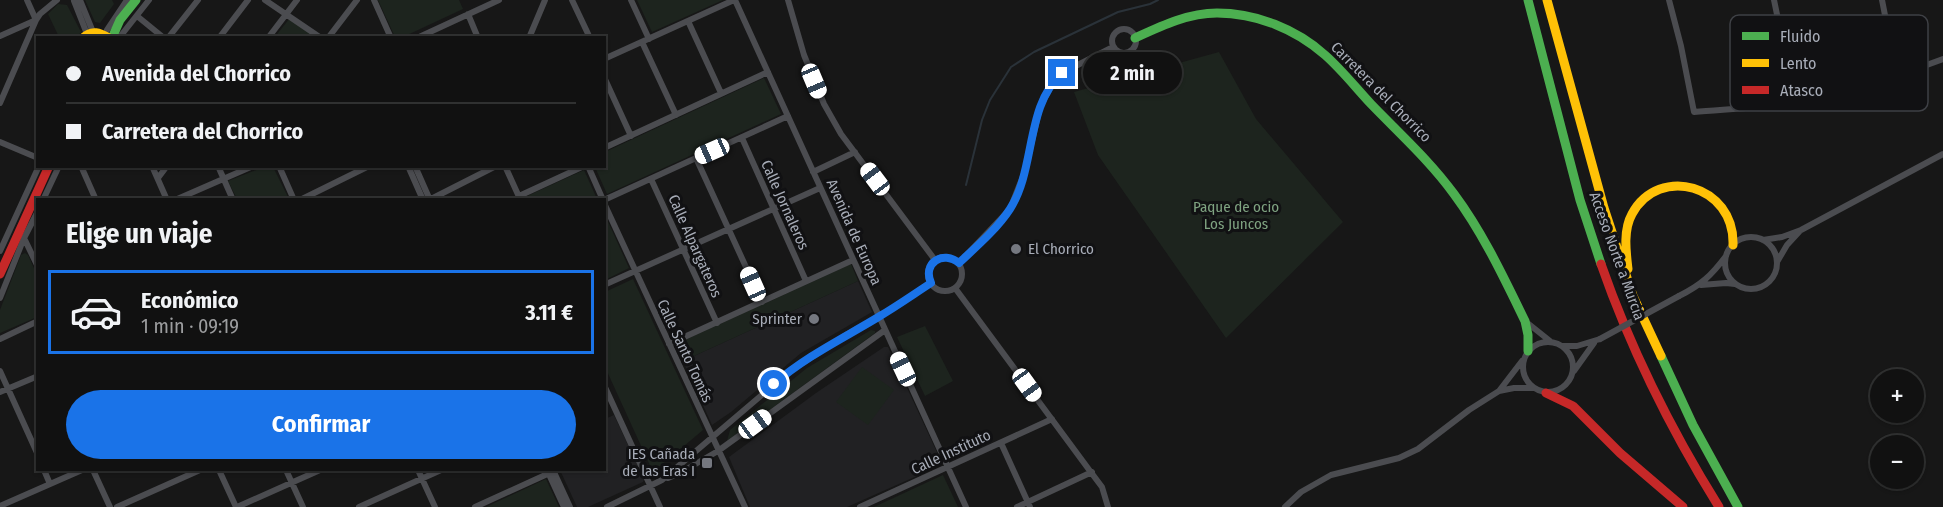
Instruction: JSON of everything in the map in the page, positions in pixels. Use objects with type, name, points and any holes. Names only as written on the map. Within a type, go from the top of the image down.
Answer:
[{"type":"main road","points":[[99,34],[120,20],[135,0]]},
{"type":"main road","name":"Acceso Norte a Murcia","points":[[1527,0],[1547,67],[1593,244],[1611,292],[1665,411],[1719,507]]},
{"type":"main road","name":"Acceso Norte a Murcia","points":[[1547,0],[1604,208],[1633,296],[1692,425],[1738,507]]},
{"type":"main road","name":"Carretera del Chorrico","points":[[1135,38],[1180,19],[1215,13],[1261,20],[1308,42],[1425,158],[1451,189],[1476,228],[1525,321],[1526,355]]},
{"type":"main road","points":[[0,274],[48,168]]},
{"type":"main road","points":[[1633,296],[1627,258],[1627,230],[1635,209],[1657,190],[1689,186],[1699,189],[1716,200],[1732,226],[1733,245]]},
{"type":"main road","points":[[1546,393],[1573,406],[1620,453],[1683,507]]},
{"type":"street","points":[[27,0],[36,20]]},
{"type":"street","points":[[0,103],[36,20],[57,0]]},
{"type":"street","points":[[74,0],[99,34],[127,0]]},
{"type":"street","points":[[121,36],[149,0]]},
{"type":"street","points":[[168,36],[198,0]]},
{"type":"street","points":[[221,36],[248,0]]},
{"type":"street","points":[[265,0],[318,36]]},
{"type":"street","points":[[269,36],[297,0]]},
{"type":"street","points":[[330,36],[357,0]]},
{"type":"street","points":[[374,0],[390,36]]},
{"type":"street","points":[[421,36],[499,0]]},
{"type":"street","points":[[530,36],[545,0]]},
{"type":"street","points":[[572,0],[589,36]]},
{"type":"street","points":[[631,0],[649,39]]},
{"type":"street","points":[[606,58],[734,0]]},
{"type":"street","name":"Avenida de Europa","points":[[734,0],[966,507]]},
{"type":"street","points":[[788,0],[804,55],[824,104],[841,134],[935,260]]},
{"type":"street","points":[[1669,0],[1694,112],[1730,109]]},
{"type":"street","points":[[1774,0],[1777,15]]},
{"type":"street","points":[[1882,0],[1885,15]]},
{"type":"street","points":[[468,14],[477,36]]},
{"type":"street","points":[[137,16],[163,36]]},
{"type":"street","points":[[0,36],[36,20]]},
{"type":"street","points":[[688,21],[721,93]]},
{"type":"street","points":[[1120,30],[1129,31],[1135,38],[1134,47],[1128,52],[1118,52],[1113,47],[1113,37],[1120,30]]},
{"type":"street","points":[[642,42],[676,115]]},
{"type":"street","points":[[959,263],[1010,209],[1025,171],[1040,107],[1054,81],[1062,73],[1113,47]]},
{"type":"street","points":[[1928,64],[1943,58]]},
{"type":"street","points":[[606,147],[768,72]]},
{"type":"street","points":[[606,81],[631,136]]},
{"type":"street","points":[[606,200],[788,117]]},
{"type":"street","name":"Calle Jornaleros","points":[[742,138],[806,281]]},
{"type":"street","points":[[0,142],[36,157]]},
{"type":"street","points":[[813,172],[855,152]]},
{"type":"street","points":[[1499,392],[1534,345],[1550,342],[1577,345],[1598,341],[1700,285],[1715,270],[1733,245],[1747,238],[1763,240],[1782,237],[1801,230],[1943,153]]},
{"type":"street","points":[[696,158],[762,302]]},
{"type":"street","points":[[0,251],[38,168]]},
{"type":"street","points":[[44,198],[58,168]]},
{"type":"street","points":[[84,168],[95,198]]},
{"type":"street","points":[[153,168],[166,198]]},
{"type":"street","points":[[158,178],[166,168]]},
{"type":"street","points":[[219,168],[232,198]]},
{"type":"street","points":[[180,198],[248,168]]},
{"type":"street","points":[[280,168],[293,198]]},
{"type":"street","points":[[304,198],[365,168]]},
{"type":"street","points":[[409,168],[422,198]]},
{"type":"street","points":[[416,168],[430,198]]},
{"type":"street","points":[[432,198],[492,168]]},
{"type":"street","points":[[506,168],[520,198],[582,168]]},
{"type":"street","name":"Calle Santo Tomás","points":[[587,168],[602,198]]},
{"type":"street","name":"Calle Alpargateros","points":[[651,178],[717,322]]},
{"type":"street","points":[[606,284],[820,188]]},
{"type":"street","name":"Calle Santo Tomás","points":[[606,206],[711,438],[745,507]]},
{"type":"street","points":[[0,298],[24,238],[36,215]]},
{"type":"street","points":[[1700,285],[1726,283],[1752,289],[1767,284],[1787,245],[1801,230]]},
{"type":"street","points":[[24,238],[36,265]]},
{"type":"street","points":[[1763,240],[1773,249],[1777,262]]},
{"type":"street","points":[[1726,256],[1727,272],[1737,285]]},
{"type":"street","points":[[945,257],[959,263],[963,273],[955,288],[945,291],[934,287],[929,278],[929,268],[935,260],[945,257]]},
{"type":"street","points":[[669,345],[853,260]]},
{"type":"street","points":[[662,480],[790,371],[931,283]]},
{"type":"street","points":[[955,288],[1092,472],[1102,487],[1108,507]]},
{"type":"street","name":"Carretera del Chorrico","points":[[1525,321],[1550,342]]},
{"type":"street","points":[[0,337],[36,322]]},
{"type":"street","points":[[607,507],[680,473],[718,451],[885,330]]},
{"type":"street","points":[[1285,507],[1301,492],[1331,475],[1399,458],[1418,449],[1469,410],[1499,392],[1514,388],[1533,388],[1546,393],[1563,388],[1598,341]]},
{"type":"street","points":[[1562,345],[1572,358],[1572,374]]},
{"type":"street","points":[[1526,355],[1523,375],[1533,388]]},
{"type":"street","points":[[0,372],[36,451]]},
{"type":"street","points":[[0,393],[36,377]]},
{"type":"street","points":[[606,390],[660,507]]},
{"type":"street","name":"Calle Instituto","points":[[861,507],[1052,419]]},
{"type":"street","points":[[29,435],[36,432]]},
{"type":"street","points":[[1001,443],[1029,505]]},
{"type":"street","points":[[44,471],[50,484]]},
{"type":"street","points":[[0,506],[80,471]]},
{"type":"street","points":[[93,471],[110,507]]},
{"type":"street","points":[[117,507],[198,471]]},
{"type":"street","points":[[219,471],[236,507],[318,471]]},
{"type":"street","points":[[286,471],[303,507]]},
{"type":"street","points":[[418,471],[435,507]]},
{"type":"street","points":[[359,507],[439,471]]},
{"type":"street","points":[[474,507],[551,471]]},
{"type":"street","points":[[551,471],[564,507]]},
{"type":"street","points":[[551,471],[570,507]]},
{"type":"street","points":[[1017,507],[1029,505],[1092,472]]},
{"type":"shaded area","points":[[858,281],[872,312],[801,353],[731,412],[712,425],[683,361]]},
{"type":"shaded area","points":[[884,347],[888,347],[941,461],[937,467],[847,507],[750,507],[729,457],[816,393]]},
{"type":"shaded area","points":[[614,415],[644,479],[643,482],[588,507],[577,507],[560,471],[606,471],[606,419]]},
{"type":"green space","points":[[85,0],[112,0],[114,4],[100,23],[95,22]]},
{"type":"green space","points":[[378,0],[459,0],[463,9],[405,36],[395,36]]},
{"type":"green space","points":[[637,0],[723,0],[652,32]]},
{"type":"green space","points":[[58,4],[67,5],[81,32],[78,36],[59,36],[48,14]]},
{"type":"green space","points":[[290,18],[314,36],[276,36]]},
{"type":"green space","name":"Paque de ocio Los Juncos","points":[[1219,52],[1256,119],[1343,222],[1226,338],[1098,155],[1074,92]]},
{"type":"green space","points":[[764,78],[781,114],[607,194],[595,168],[606,168],[606,152]]},
{"type":"green space","points":[[261,168],[274,168],[288,198],[236,198],[228,181]]},
{"type":"green space","points":[[584,170],[597,198],[526,198]]},
{"type":"green space","points":[[606,217],[629,268],[606,279]]},
{"type":"green space","points":[[25,253],[28,255],[36,273],[36,317],[0,333],[0,310],[21,255]]},
{"type":"green space","points":[[851,264],[858,281],[683,361],[676,344]]},
{"type":"green space","points":[[633,279],[703,430],[653,472],[606,369],[606,292]]},
{"type":"green space","points":[[925,326],[953,381],[925,396],[897,337]]},
{"type":"green space","points":[[871,330],[875,333],[727,441],[730,430],[807,368]]},
{"type":"green space","points":[[862,367],[894,390],[868,425],[836,402]]},
{"type":"green space","points":[[943,475],[958,507],[874,507]]},
{"type":"green space","points":[[546,479],[559,507],[486,507]]},
{"type":"waterway","points":[[966,185],[982,120],[990,100],[1011,67],[1034,52],[1118,12],[1158,0]]},
{"type":"traffic: fast","points":[[113,36],[120,20],[136,0]]},
{"type":"traffic: fast","points":[[1528,0],[1580,200],[1601,264]]},
{"type":"traffic: fast","points":[[1135,38],[1185,18],[1217,13],[1261,19],[1288,30],[1314,46],[1425,159],[1465,209],[1493,256],[1525,321],[1528,351]]},
{"type":"traffic: fast","points":[[1661,356],[1693,425],[1738,507]]},
{"type":"traffic: slow","points":[[1547,0],[1604,208],[1633,296],[1661,356]]},
{"type":"traffic: slow","points":[[85,36],[93,33],[105,36]]},
{"type":"traffic: slow","points":[[1628,269],[1626,241],[1629,220],[1644,199],[1659,189],[1676,186],[1693,188],[1709,196],[1722,208],[1730,224],[1733,245]]},
{"type":"traffic: jam","points":[[0,274],[48,168]]},
{"type":"traffic: jam","points":[[1601,264],[1625,327],[1653,389],[1719,507]]},
{"type":"traffic: jam","points":[[1546,393],[1573,406],[1620,453],[1683,507]]},
{"type":"place","name":"El Chorrico","points":[[1016,249]]},
{"type":"place","name":"Sprinter","points":[[814,319]]},
{"type":"place","name":"IES Cañada de las Eras I","points":[[707,463]]},
{"type":"route","points":[[774,384],[811,357],[931,283],[928,273],[935,260],[945,257],[959,263],[993,228],[1010,209],[1025,171],[1040,107],[1049,88],[1062,73]]}]
